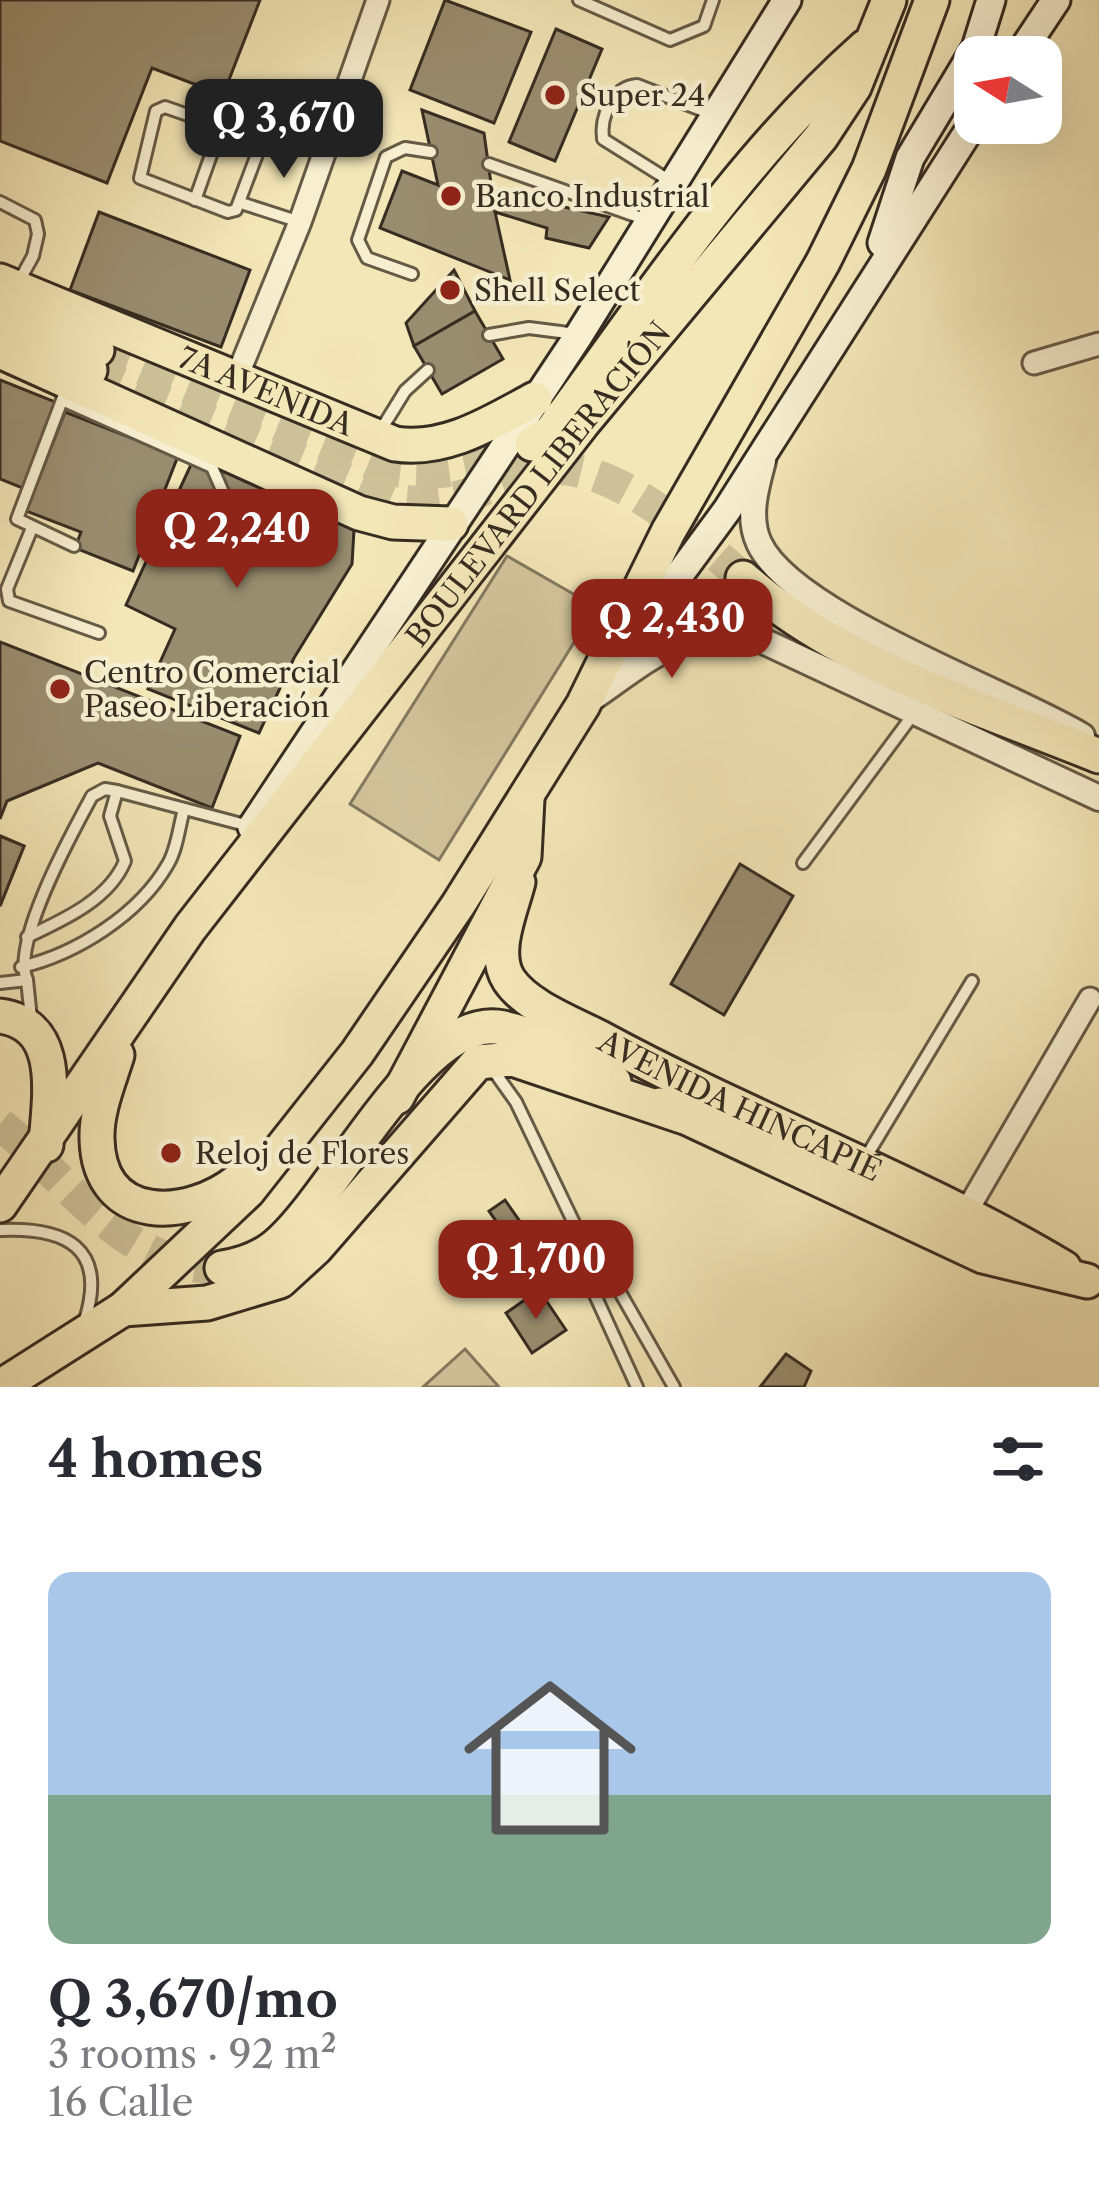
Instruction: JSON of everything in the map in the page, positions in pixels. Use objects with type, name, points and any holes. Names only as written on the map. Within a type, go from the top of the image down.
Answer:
[{"type":"main road","name":"BOULEVARD LIBERACIÓN","points":[[0,1205],[46,1145],[579,334],[788,0]]},
{"type":"main road","name":"BOULEVARD LIBERACIÓN","points":[[190,928],[684,296],[792,176],[854,87],[890,0]]},
{"type":"main road","points":[[0,1387],[123,1310],[248,1191],[307,1120],[458,905],[583,705],[668,532],[832,243],[869,169],[932,0]]},
{"type":"main road","points":[[980,36],[991,0]]},
{"type":"main road","points":[[984,36],[1007,0]]},
{"type":"main road","points":[[1032,36],[1056,0]]},
{"type":"main road","points":[[532,444],[551,432],[702,226],[831,78],[876,38]]},
{"type":"main road","points":[[872,276],[910,158],[954,85]]},
{"type":"main road","points":[[583,705],[728,509],[960,144]]},
{"type":"main road","points":[[5,289],[79,376]]},
{"type":"main road","name":"7A AVENIDA","points":[[5,289],[376,438],[416,446],[448,440],[536,399]]},
{"type":"main road","points":[[0,326],[79,376],[359,513],[393,522],[451,524]]},
{"type":"main road","points":[[0,351],[79,376]]},
{"type":"main road","points":[[742,578],[776,608],[814,631],[926,685],[1099,756]]},
{"type":"main road","points":[[222,1268],[250,1262],[280,1242],[397,1097],[524,857],[527,797]]},
{"type":"main road","name":"AVENIDA HINCAPIÉ","points":[[524,857],[502,952],[504,971],[517,989],[634,1057],[1095,1276]]},
{"type":"main road","points":[[16,1022],[43,1044],[49,1071],[46,1145]]},
{"type":"main road","points":[[125,1024],[97,1140],[107,1175],[134,1202],[170,1211],[208,1201],[307,1120]]},
{"type":"main road","name":"AVENIDA HINCAPIÉ","points":[[397,1097],[459,1036],[496,1027],[983,1256],[1095,1276]]},
{"type":"main road","points":[[123,1310],[207,1303],[280,1281],[316,1248],[461,1075],[485,1059],[522,1061],[682,1116]]},
{"type":"street","points":[[236,379],[300,222],[378,0]]},
{"type":"street","points":[[1034,363],[1099,344]]},
{"type":"street","points":[[768,445],[754,492],[757,536],[792,583],[1099,746]]},
{"type":"street","points":[[583,705],[674,644],[701,633],[729,631],[761,640],[1099,798]]},
{"type":"street","points":[[965,1214],[1090,999]]},
{"type":"lane","points":[[579,0],[670,40],[704,26],[713,0]]},
{"type":"lane","points":[[674,183],[602,139],[604,115],[617,94],[637,85],[716,115]]},
{"type":"lane","points":[[165,107],[262,141],[242,203],[228,212],[195,200],[140,178],[156,111],[165,107]]},
{"type":"lane","points":[[195,200],[222,124]]},
{"type":"lane","points":[[412,274],[367,258],[358,240],[386,157],[404,148],[431,152]]},
{"type":"lane","points":[[489,164],[652,221]]},
{"type":"lane","points":[[0,202],[35,220],[38,235],[5,289]]},
{"type":"lane","points":[[242,203],[300,222]]},
{"type":"lane","points":[[489,335],[529,328],[579,334]]},
{"type":"lane","points":[[376,438],[405,391],[428,370]]},
{"type":"lane","points":[[74,545],[19,522],[18,514],[79,376],[212,467],[230,506]]},
{"type":"lane","points":[[32,528],[7,589],[9,602],[99,633]]},
{"type":"lane","points":[[803,863],[915,712]]},
{"type":"lane","points":[[16,1022],[27,937],[92,796],[105,789],[117,790],[252,827]]},
{"type":"lane","points":[[27,937],[77,911],[119,875],[124,861],[110,816],[117,790]]},
{"type":"lane","points":[[0,983],[86,942],[150,891],[171,860],[184,809]]},
{"type":"lane","points":[[861,1165],[972,981]]},
{"type":"lane","points":[[485,1059],[516,1102],[584,1244],[609,1273],[674,1387]]},
{"type":"lane","points":[[0,1230],[42,1229],[65,1235],[81,1249],[92,1287],[78,1340]]},
{"type":"lane","points":[[584,1244],[590,1284],[637,1387]]},
{"type":"shaded area","points":[[507,556],[596,607],[439,860],[350,804]]},
{"type":"shaded area","points":[[465,1349],[499,1387],[423,1387]]},
{"type":"building","points":[[0,0],[260,0],[223,95],[152,68],[107,183],[0,141]]},
{"type":"building","points":[[445,0],[531,32],[494,123],[410,90]]},
{"type":"building","name":"Super 24","points":[[556,29],[602,49],[555,161],[509,142]]},
{"type":"building","name":"Banco Industrial","points":[[422,110],[484,133],[492,191],[609,217],[589,248],[546,238],[547,228],[495,212],[510,280],[380,228],[402,171],[438,185]]},
{"type":"building","points":[[99,212],[250,270],[221,347],[70,290]]},
{"type":"building","name":"Shell Select","points":[[454,270],[475,311],[414,346],[406,323]]},
{"type":"building","points":[[475,311],[503,359],[442,394],[414,346]]},
{"type":"building","points":[[0,380],[58,403],[25,489],[0,479]]},
{"type":"building","points":[[65,412],[178,456],[133,571],[75,548],[81,532],[26,511]]},
{"type":"building","points":[[195,456],[354,530],[352,564],[294,658],[259,733],[148,689],[175,629],[126,605]]},
{"type":"building","name":"Centro Comercial Paseo Liberación","points":[[0,642],[240,736],[212,808],[98,763],[7,801],[0,819]]},
{"type":"building","points":[[0,836],[24,846],[0,906]]},
{"type":"building","points":[[0,836],[24,846],[0,906]]},
{"type":"building","points":[[740,864],[793,896],[724,1015],[671,984]]},
{"type":"building","points":[[505,1200],[521,1223],[506,1235],[489,1211]]},
{"type":"building","points":[[539,1290],[566,1330],[532,1353],[506,1313]]},
{"type":"building","points":[[786,1354],[811,1371],[804,1387],[760,1387]]},
{"type":"tunnel","points":[[97,350],[386,469],[454,470],[519,450]]},
{"type":"tunnel","points":[[90,370],[396,500],[449,499],[559,468],[587,473],[645,501],[743,578]]},
{"type":"tunnel","points":[[0,1124],[127,1238],[187,1264],[222,1268]]},
{"type":"place","name":"Super 24","points":[[555,95]]},
{"type":"place","name":"Banco Industrial","points":[[451,196]]},
{"type":"place","name":"Shell Select","points":[[450,290]]},
{"type":"place","name":"Centro Comercial Paseo Liberación","points":[[60,689]]},
{"type":"place","name":"Reloj de Flores","points":[[171,1153]]}]
